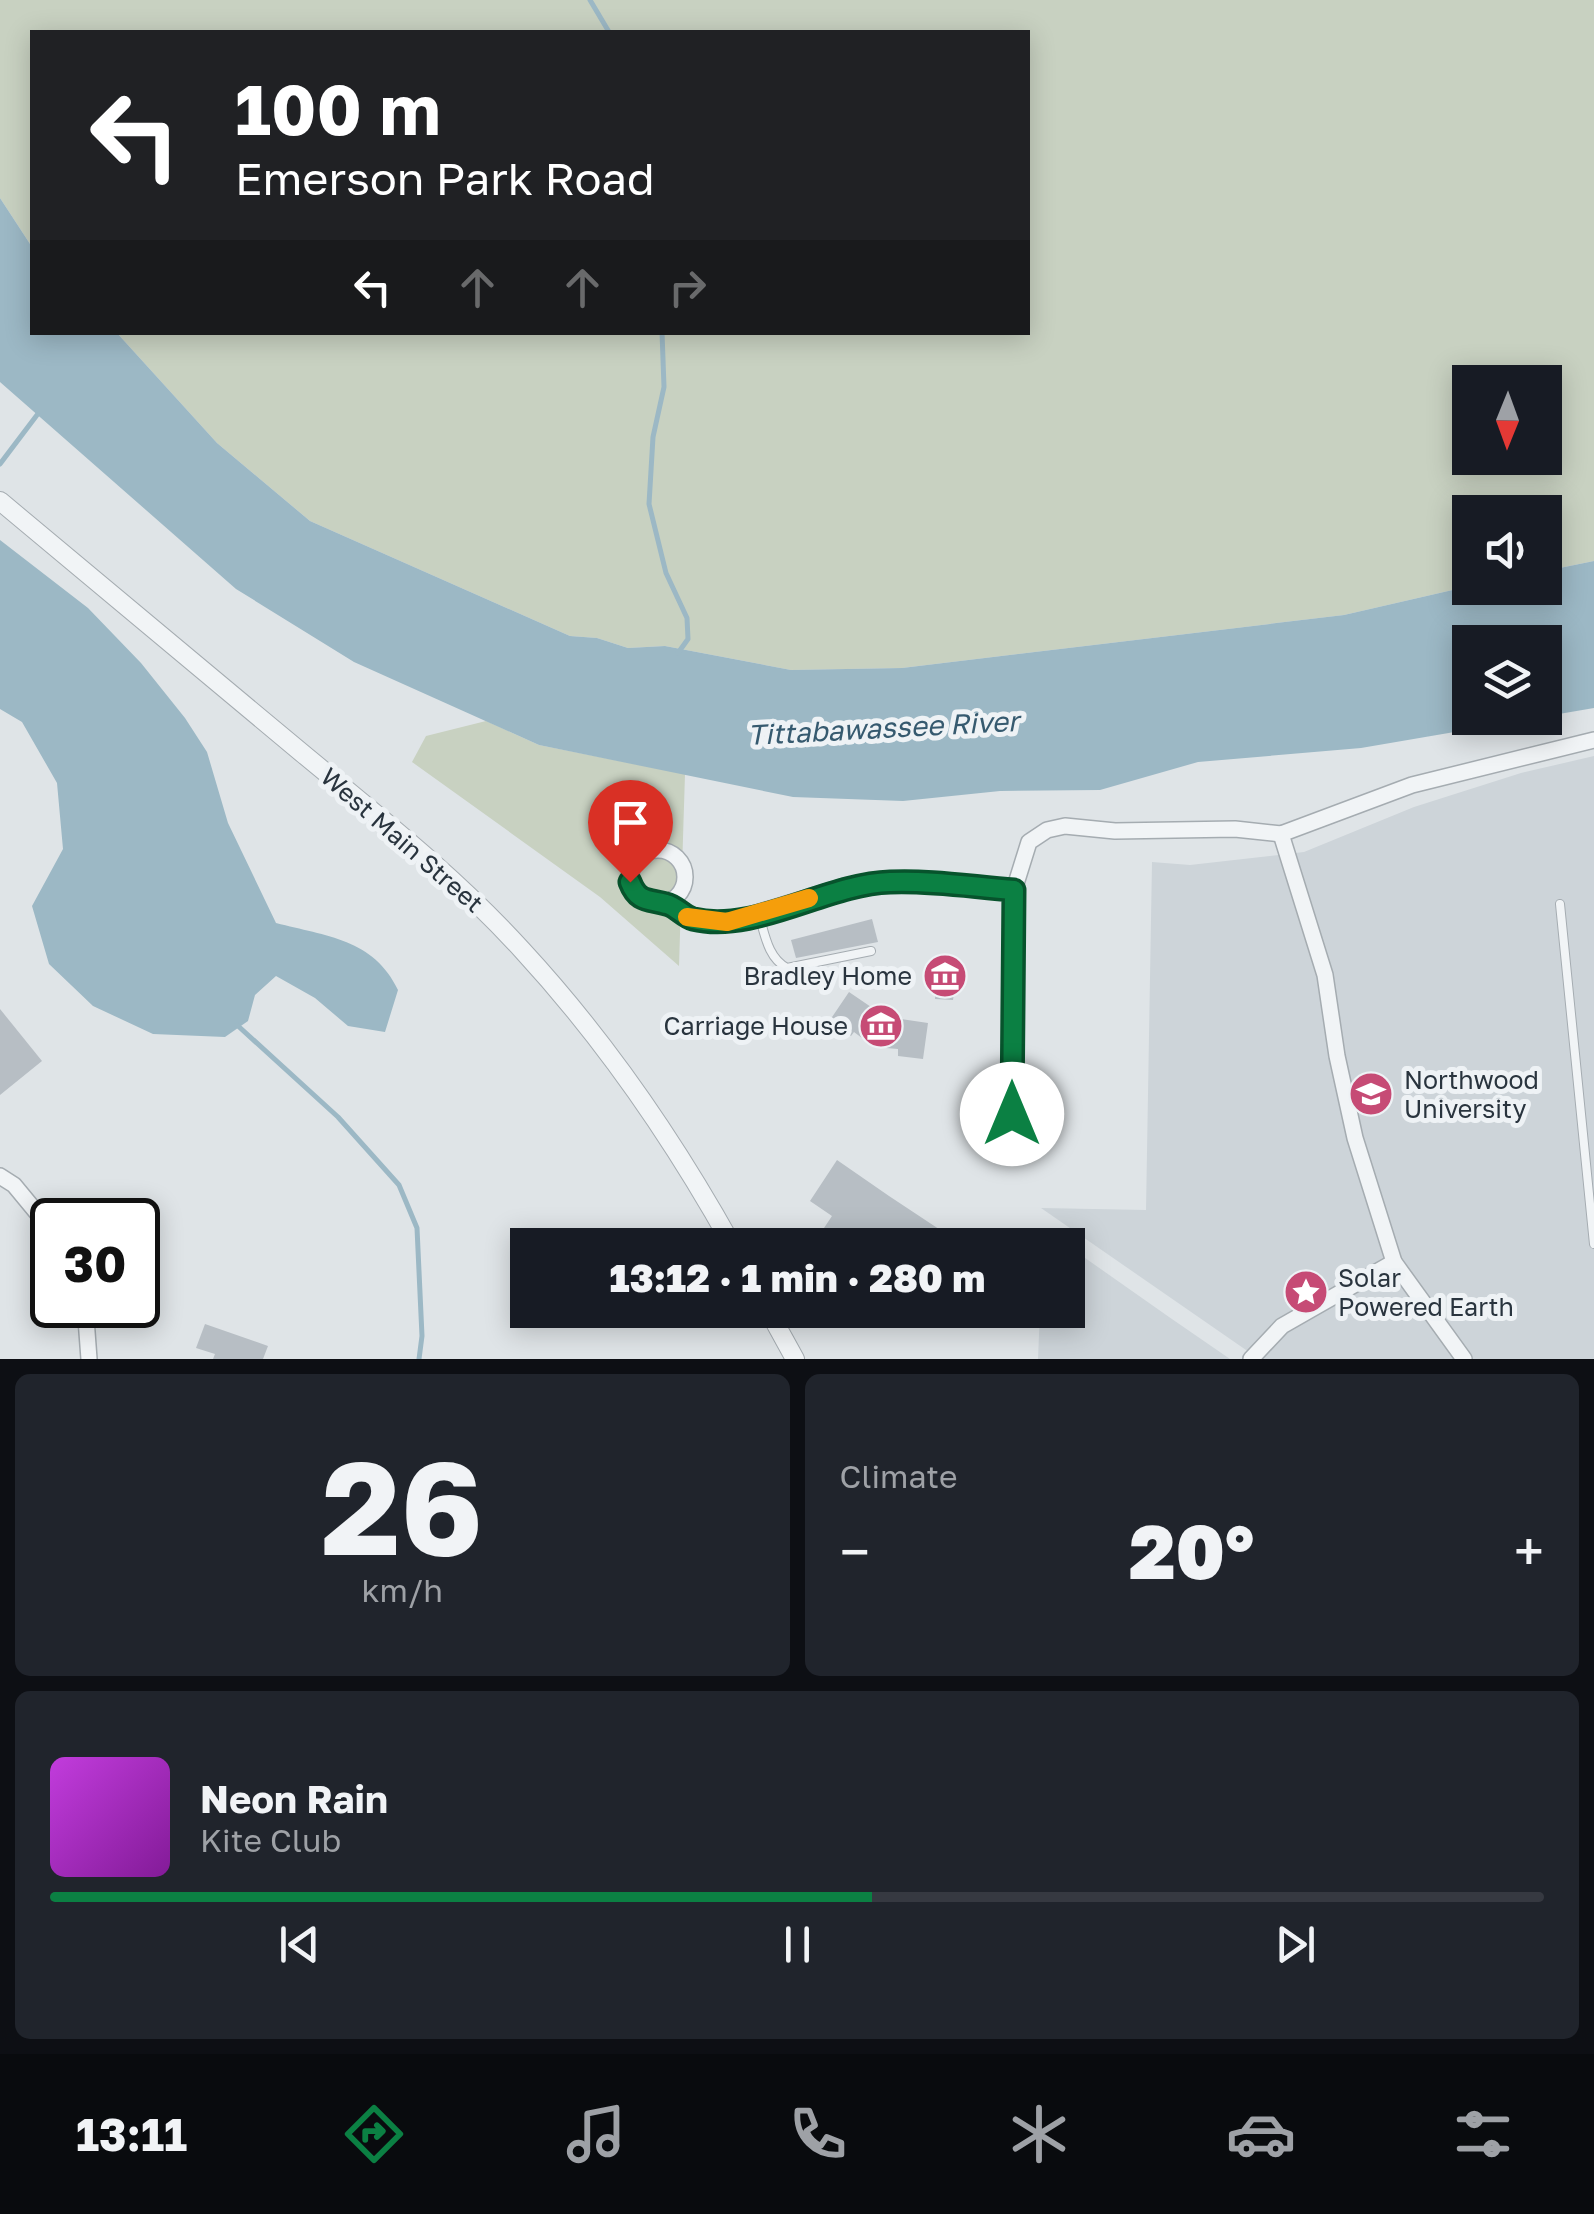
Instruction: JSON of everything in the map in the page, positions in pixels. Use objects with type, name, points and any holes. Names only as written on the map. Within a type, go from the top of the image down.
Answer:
[{"type":"street","name":"West Main Street","points":[[0,501],[442,871],[519,946],[586,1024],[640,1096],[691,1171],[723,1228]]},
{"type":"street","points":[[1012,1114],[1014,890],[1029,842],[1048,830],[1066,826],[1116,831],[1235,829],[1280,834],[1412,784],[1594,740]]},
{"type":"street","points":[[1280,834],[1325,975],[1355,1138],[1394,1262],[1464,1359]]},
{"type":"street","points":[[665,903],[691,919],[727,922],[845,886],[891,882],[1014,890]]},
{"type":"street","points":[[0,1176],[14,1185],[30,1204]]},
{"type":"street","points":[[1251,1359],[1282,1326],[1394,1262]]},
{"type":"street","points":[[86,1328],[89,1359]]},
{"type":"street","points":[[778,1328],[795,1359]]},
{"type":"lane","points":[[1560,904],[1594,1244]]},
{"type":"lane","points":[[759,915],[768,946],[778,964],[788,968],[871,951]]},
{"type":"shaded area","name":"Northwood University","points":[[1594,756],[1594,1359],[1259,1359],[1085,1238],[1085,1228],[1070,1228],[1041,1208],[1146,1210],[1152,862],[1190,865],[1304,852],[1414,807],[1521,773]]},
{"type":"shaded area","points":[[1085,1258],[1230,1359],[1038,1359],[1039,1328],[1085,1328]]},
{"type":"green space","points":[[0,0],[1594,0],[1594,561],[1562,568],[1562,495],[1452,495],[1452,590],[1344,615],[902,668],[791,670],[665,646],[628,648],[597,638],[570,636],[310,521],[217,443],[119,335],[1030,335],[1030,30],[30,30],[30,244],[0,198]]},
{"type":"green space","points":[[486,721],[539,745],[685,774],[679,966],[600,897],[412,762],[426,736]]},
{"type":"water","name":"Tittabawassee River","points":[[0,198],[30,244],[30,335],[119,335],[217,443],[310,521],[570,636],[597,638],[628,648],[665,646],[791,670],[902,668],[1344,615],[1452,590],[1452,605],[1562,605],[1562,568],[1594,561],[1594,708],[1562,713],[1562,625],[1452,625],[1452,732],[1361,748],[1198,762],[1100,790],[1000,791],[903,801],[793,797],[539,745],[354,662],[236,589],[0,382]]},
{"type":"water","points":[[0,540],[88,608],[141,663],[185,718],[207,752],[228,823],[276,923],[347,942],[376,960],[388,973],[398,990],[385,1032],[348,1026],[315,998],[276,976],[255,995],[248,1021],[225,1037],[153,1034],[93,1006],[49,964],[32,906],[63,849],[57,783],[22,722],[0,709]]},
{"type":"building","points":[[872,919],[878,942],[796,958],[791,940]]},
{"type":"building","name":"Bradley Home","points":[[941,959],[954,960],[953,965],[958,965],[953,1000],[935,999],[936,988],[931,988],[932,963],[940,963]]},
{"type":"building","name":"Carriage House","points":[[849,992],[871,1007],[869,1011],[900,1028],[901,1019],[928,1023],[923,1059],[898,1056],[898,1049],[874,1047],[854,1032],[851,1036],[828,1023]]},
{"type":"building","points":[[0,1009],[42,1061],[0,1095]]},
{"type":"building","points":[[837,1160],[937,1228],[824,1228],[832,1216],[810,1201]]},
{"type":"building","points":[[205,1324],[268,1346],[263,1359],[213,1359],[215,1354],[196,1348]]},
{"type":"waterway","points":[[590,0],[608,30]]},
{"type":"waterway","points":[[662,335],[664,387],[653,437],[649,504],[666,573],[687,618],[688,639],[678,653]]},
{"type":"waterway","points":[[0,464],[37,415]]},
{"type":"waterway","points":[[237,1025],[338,1117],[399,1185],[417,1228],[422,1336],[419,1359]]},
{"type":"slow traffic","points":[[687,917],[727,922],[809,898]]},
{"type":"place","name":"Bradley Home","points":[[945,976]]},
{"type":"place","name":"Carriage House","points":[[881,1026]]},
{"type":"place","name":"Northwood University","points":[[1371,1094]]},
{"type":"place","name":"Solar Powered Earth","points":[[1306,1292]]},
{"type":"route","points":[[630,882],[637,895],[650,903],[665,903],[691,919],[727,922],[845,886],[891,882],[1014,890],[1012,1114]]}]
